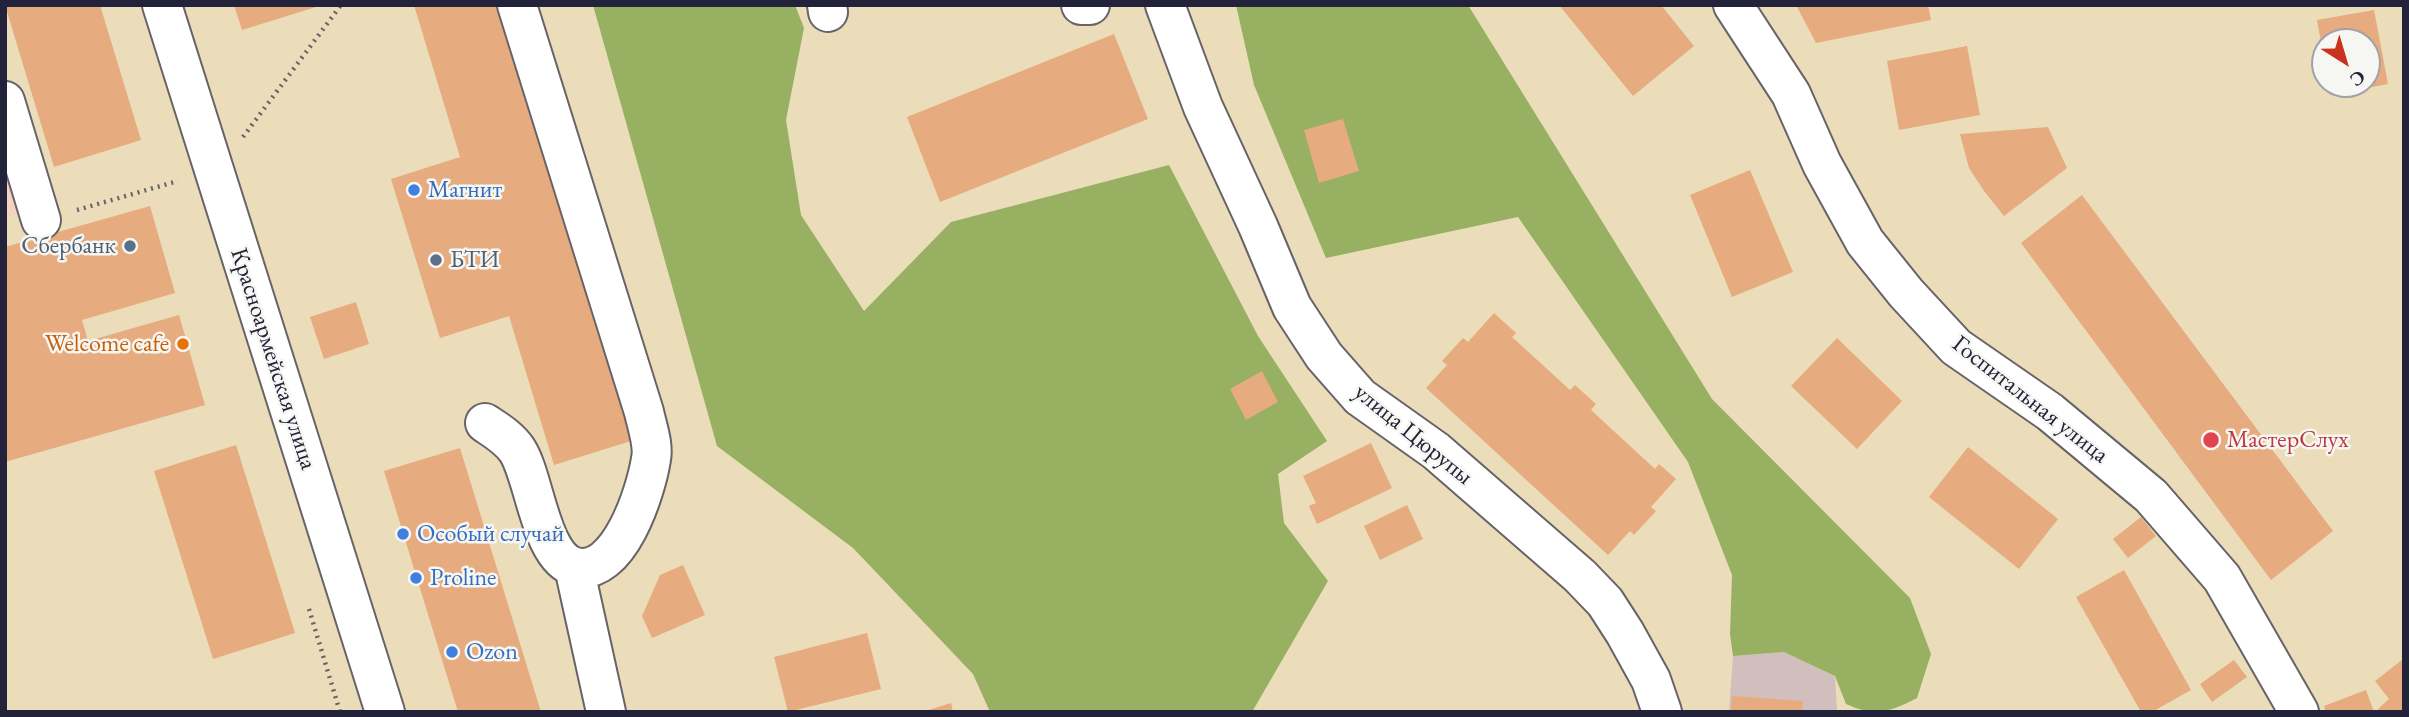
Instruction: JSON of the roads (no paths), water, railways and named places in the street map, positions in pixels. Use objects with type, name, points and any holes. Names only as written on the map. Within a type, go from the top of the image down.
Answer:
[{"type":"street","name":"Красноармейская улица","points":[[162,5],[385,712]]},
{"type":"street","points":[[485,423],[503,435],[518,452],[550,542],[559,556],[574,567],[592,567],[606,559],[626,535],[652,457],[644,412],[517,5]]},
{"type":"street","points":[[1081,5],[1090,5]]},
{"type":"street","name":"улица Цюрупы","points":[[1165,5],[1203,107],[1292,307],[1324,356],[1360,397],[1436,452],[1580,576],[1605,602],[1651,680],[1662,712]]},
{"type":"street","name":"Госпитальная улица","points":[[1733,5],[1791,94],[1822,164],[1865,242],[1956,347],[2050,412],[2151,496],[2222,578],[2299,712]]},
{"type":"street","points":[[5,101],[41,220]]},
{"type":"street","points":[[574,567],[606,712]]},
{"type":"place","name":"Магнит","points":[[414,190]]},
{"type":"place","name":"Сбербанк","points":[[130,246]]},
{"type":"place","name":"БТИ","points":[[436,260]]},
{"type":"place","name":"Welcome cafe","points":[[183,344]]},
{"type":"place","name":"МастерСлух","points":[[2211,440]]},
{"type":"place","name":"Особый случай","points":[[403,534]]},
{"type":"place","name":"Proline","points":[[416,578]]},
{"type":"place","name":"Ozon","points":[[452,652]]}]
